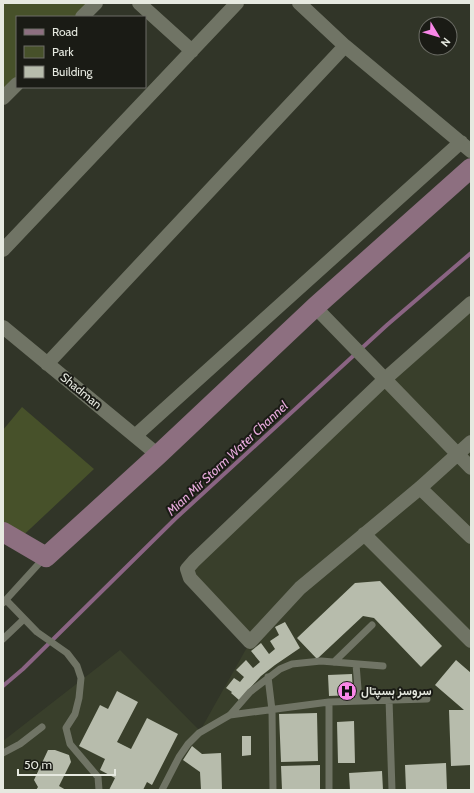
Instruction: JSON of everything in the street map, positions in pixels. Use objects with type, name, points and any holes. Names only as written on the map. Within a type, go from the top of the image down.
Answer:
[{"type":"street","points":[[83,16],[96,3]]},
{"type":"street","points":[[139,3],[192,51]]},
{"type":"street","points":[[3,250],[238,3]]},
{"type":"street","points":[[136,436],[466,146],[345,46],[299,3]]},
{"type":"street","points":[[47,364],[345,46]]},
{"type":"street","points":[[3,98],[16,85]]},
{"type":"street","points":[[3,532],[46,557],[158,455],[315,307],[471,168]]},
{"type":"street","points":[[471,303],[381,375],[194,561],[187,569],[190,578],[250,642],[300,588],[420,488],[471,442]]},
{"type":"street","points":[[315,307],[471,468]]},
{"type":"street","name":"Shadman","points":[[3,328],[158,455]]},
{"type":"street","points":[[420,488],[471,537]]},
{"type":"street","points":[[364,534],[471,641]]},
{"type":"lane","points":[[46,557],[4,602],[37,632],[66,653],[77,666],[81,678],[79,698],[74,714],[66,728],[70,744],[98,777],[99,790]]},
{"type":"lane","points":[[3,639],[24,619]]},
{"type":"lane","points":[[334,662],[372,625]]},
{"type":"lane","points":[[162,790],[179,757],[188,744],[199,733],[230,715],[250,692],[280,669],[292,664],[314,662],[383,666]]},
{"type":"lane","points":[[356,664],[359,701]]},
{"type":"lane","points":[[268,677],[272,710],[273,790]]},
{"type":"lane","points":[[388,699],[392,790]]},
{"type":"lane","points":[[230,715],[329,702],[427,699]]},
{"type":"lane","points":[[329,702],[329,790]]},
{"type":"lane","points":[[3,754],[20,744],[42,727]]},
{"type":"shaded area","name":"سروسز ہسپتال","points":[[471,300],[471,790],[3,790],[3,741],[120,650],[200,731],[250,642],[187,569]]},
{"type":"green space","points":[[3,3],[96,3],[83,16],[16,16],[16,85],[3,98]]},
{"type":"green space","points":[[22,407],[94,469],[15,543],[3,535],[3,430]]},
{"type":"building","points":[[380,581],[442,646],[421,667],[374,618],[363,616],[317,659],[297,638],[355,583]]},
{"type":"building","points":[[285,622],[300,648],[261,676],[239,700],[226,688],[234,678],[240,682],[244,677],[236,670],[246,660],[253,668],[260,662],[251,651],[261,643],[269,654],[275,649],[270,641],[279,635],[275,627]]},
{"type":"building","points":[[456,660],[471,673],[471,765],[451,766],[449,710],[464,710],[435,685]]},
{"type":"building","points":[[352,674],[353,695],[329,696],[328,675]]},
{"type":"building","points":[[117,691],[138,702],[117,742],[131,749],[147,718],[178,734],[152,785],[147,782],[143,790],[109,790],[115,778],[100,770],[105,759],[79,746],[100,705],[108,709]]},
{"type":"building","points":[[317,713],[318,761],[281,762],[279,714]]},
{"type":"building","points":[[354,721],[355,763],[338,763],[337,722]]},
{"type":"building","points":[[242,736],[251,736],[251,755],[242,756]]},
{"type":"building","points":[[192,746],[202,754],[221,753],[222,790],[201,790],[200,772],[183,760]]},
{"type":"building","points":[[48,750],[55,750],[69,755],[71,762],[59,786],[66,790],[36,790],[38,787],[34,780]]},
{"type":"building","points":[[446,763],[447,790],[406,790],[405,765]]},
{"type":"building","points":[[320,765],[320,790],[282,790],[281,766]]},
{"type":"building","points":[[382,771],[383,790],[350,790],[349,773]]},
{"type":"waterway","name":"Mian Mir Storm Water Channel","points":[[3,686],[23,669],[175,519],[387,325],[471,253]]},
{"type":"place","name":"سروسز ہسپتال","points":[[347,691]]}]
